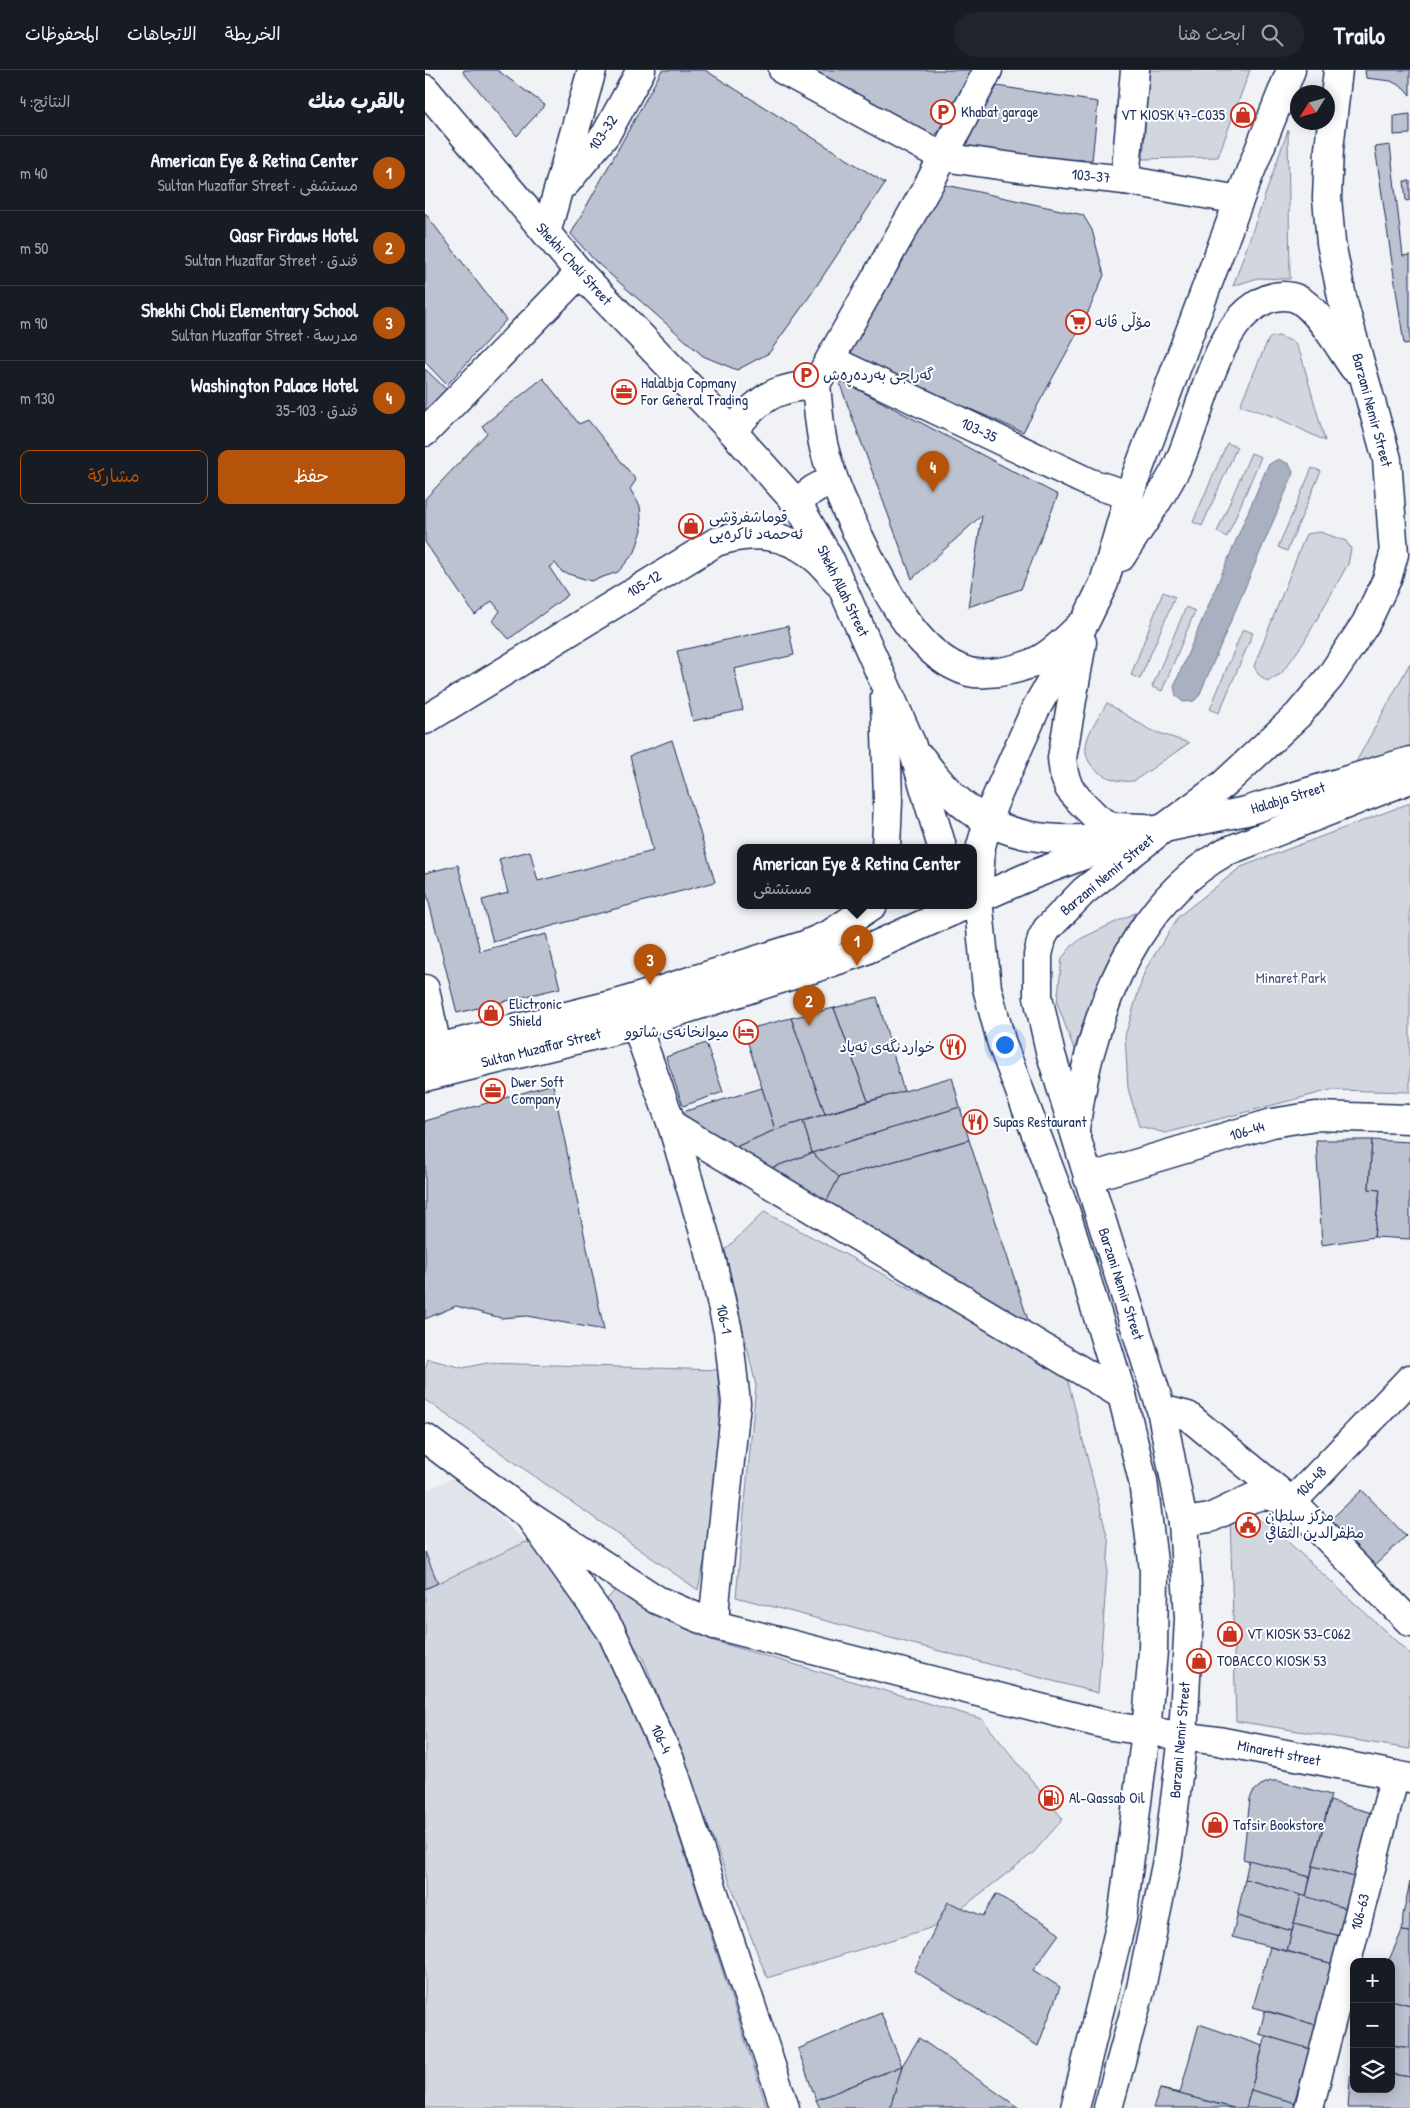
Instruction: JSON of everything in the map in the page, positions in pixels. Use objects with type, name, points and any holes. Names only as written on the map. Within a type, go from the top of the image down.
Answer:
[{"type":"main road","name":"103-32","points":[[546,233],[592,70]]},
{"type":"main road","name":"103-32","points":[[558,192],[606,134],[641,70]]},
{"type":"main road","points":[[783,70],[943,157]]},
{"type":"main road","points":[[988,70],[943,157],[816,384],[824,447],[835,484],[894,604],[919,638],[948,662],[959,668],[982,674],[1022,667],[1043,659],[1059,647],[1086,620]]},
{"type":"main road","points":[[1125,180],[1135,70]]},
{"type":"main road","points":[[1104,583],[1129,495],[1239,200],[1291,70]]},
{"type":"main road","name":"Barzani Nemir Street","points":[[1108,2108],[1141,1988],[1166,1865],[1183,1737],[1189,1618],[1183,1522],[1161,1410],[1050,1051],[1038,997],[1037,972],[1042,938],[1054,919],[1084,891],[1224,784],[1298,715],[1330,677],[1366,624],[1387,578],[1394,554],[1387,459],[1343,302],[1331,243],[1327,198],[1329,149],[1338,70]]},
{"type":"main road","name":"Shekhi Choli Street","points":[[426,92],[580,273],[732,431]]},
{"type":"main road","name":"103-37","points":[[943,157],[1041,171],[1125,180],[1239,200]]},
{"type":"main road","points":[[425,432],[580,273]]},
{"type":"main road","points":[[942,844],[993,805],[1035,710],[1086,620],[1104,583],[1171,478],[1230,333],[1239,320],[1255,306],[1268,299],[1284,296],[1294,297],[1308,305],[1366,385]]},
{"type":"main road","name":"103-35","points":[[831,360],[1090,483],[1129,495]]},
{"type":"main road","points":[[732,431],[744,417],[768,396],[781,391],[816,384]]},
{"type":"main road","name":"Shekh Allah Street","points":[[732,431],[799,506],[831,562],[911,743]]},
{"type":"main road","points":[[1387,459],[1410,511]]},
{"type":"main road","points":[[799,506],[801,501],[810,492],[825,484],[835,484]]},
{"type":"main road","name":"105-12","points":[[425,720],[699,551],[715,542],[734,536],[753,534],[773,536],[791,542],[808,552],[823,564],[855,613]]},
{"type":"main road","points":[[1086,620],[1063,758],[1066,781],[1079,800],[1097,818],[1112,827],[1164,828]]},
{"type":"main road","points":[[884,680],[889,801],[885,844]]},
{"type":"main road","points":[[911,743],[945,789],[978,815],[1004,829],[1039,839],[1075,840],[1134,836]]},
{"type":"main road","points":[[911,743],[939,844]]},
{"type":"main road","name":"Halabja Street","points":[[1164,828],[1246,810],[1410,761]]},
{"type":"main road","points":[[1074,1130],[1090,1051],[1118,970],[1152,917],[1179,886],[1200,868],[1225,852],[1410,779]]},
{"type":"main road","points":[[977,864],[981,846],[978,815]]},
{"type":"main road","name":"Sultan Muzaffar Street","points":[[977,899],[1032,875],[1134,836],[1164,828]]},
{"type":"main road","name":"Sultan Muzaffar Street","points":[[431,1049],[623,1002],[805,945],[830,934],[867,909]]},
{"type":"main road","name":"Sultan Muzaffar Street","points":[[425,1077],[636,1024],[861,952],[955,909]]},
{"type":"main road","name":"Barzani Nemir Street","points":[[969,909],[1002,1044],[1066,1213],[1122,1396],[1143,1481],[1154,1570],[1153,1651],[1147,1732],[1122,1919],[1075,2108]]},
{"type":"main road","points":[[425,989],[431,1049]]},
{"type":"main road","name":"106-1","points":[[636,1024],[672,1125],[711,1258],[728,1332],[736,1403],[715,1604],[715,1625]]},
{"type":"main road","name":"106-44","points":[[1088,1178],[1272,1123],[1316,1116],[1410,1119]]},
{"type":"main road","points":[[672,1125],[1122,1396]]},
{"type":"main road","name":"106-48","points":[[1183,1522],[1210,1518],[1252,1498],[1265,1495],[1292,1502],[1410,1378]]},
{"type":"main road","points":[[1161,1410],[1188,1416],[1292,1502],[1410,1622]]},
{"type":"main road","name":"106-4","points":[[427,1442],[529,1516],[611,1631],[670,1760],[785,2108]]},
{"type":"main road","name":"Minarett street","points":[[529,1516],[657,1600],[715,1625],[1111,1726],[1218,1741],[1403,1776]]},
{"type":"main road","name":"106-63","points":[[1309,2108],[1403,1776]]},
{"type":"shaded area","points":[[456,1476],[526,1542],[438,1583],[425,1552],[425,1491]]},
{"type":"green space","points":[[1149,70],[1250,70],[1218,157],[1143,159]]},
{"type":"green space","points":[[1288,130],[1290,279],[1258,278],[1233,286]]},
{"type":"green space","points":[[1278,336],[1294,342],[1301,355],[1325,441],[1278,418],[1240,405],[1268,340],[1271,337]]},
{"type":"green space","points":[[1227,443],[1237,447],[1202,526],[1193,522]]},
{"type":"green space","points":[[1251,453],[1261,457],[1227,537],[1217,532]]},
{"type":"green space","points":[[1312,468],[1321,471],[1287,551],[1278,547]]},
{"type":"green space","points":[[1320,532],[1346,541],[1351,549],[1348,564],[1304,642],[1281,674],[1267,681],[1258,674],[1254,666],[1306,534]]},
{"type":"green space","points":[[1163,592],[1175,597],[1140,679],[1131,675]]},
{"type":"green space","points":[[1186,607],[1195,611],[1162,691],[1152,687]]},
{"type":"green space","points":[[1243,629],[1253,633],[1219,713],[1210,709]]},
{"type":"green space","points":[[1410,663],[1410,753],[1377,767],[1356,762]]},
{"type":"green space","points":[[1107,703],[1150,730],[1189,743],[1134,781],[1116,780],[1107,777],[1092,766],[1086,751],[1090,731]]},
{"type":"green space","name":"Minaret Park","points":[[1410,803],[1410,1092],[1331,1090],[1165,1133],[1139,1126],[1128,1088],[1125,1036],[1145,970],[1179,916],[1241,867]]},
{"type":"green space","points":[[1135,913],[1097,984],[1074,1049],[1057,1003],[1062,958],[1082,938]]},
{"type":"green space","points":[[764,1212],[1065,1369],[1109,1544],[1098,1693],[736,1597],[756,1386],[725,1250]]},
{"type":"green space","points":[[428,1359],[463,1368],[487,1363],[718,1370],[722,1481],[698,1590],[425,1400],[425,1370]]},
{"type":"green space","points":[[1230,1514],[1253,1516],[1274,1529],[1410,1654],[1410,1749],[1236,1721]]},
{"type":"green space","points":[[526,1542],[538,1546],[589,1622],[616,1667],[640,1716],[767,2108],[425,2108],[425,1589]]},
{"type":"green space","points":[[614,1591],[714,1641],[982,1719],[1063,1819],[1033,1853],[940,1925],[767,1978],[643,1658],[604,1603]]},
{"type":"water","points":[[1278,459],[1289,464],[1293,471],[1292,477],[1199,696],[1194,701],[1183,702],[1176,696],[1174,686],[1268,465]]},
{"type":"building","points":[[464,70],[497,70],[545,105],[517,136],[463,72]]},
{"type":"building","points":[[662,70],[705,70],[885,183],[769,353],[737,370],[703,356],[595,261],[571,234]]},
{"type":"building","points":[[789,70],[973,70],[930,145]]},
{"type":"building","points":[[1365,70],[1410,70],[1410,95],[1404,88],[1391,81],[1366,78]]},
{"type":"building","points":[[997,86],[1098,102],[1092,160],[1019,160],[962,149]]},
{"type":"building","points":[[1410,114],[1410,134],[1394,135],[1394,116]]},
{"type":"building","points":[[1390,145],[1403,256],[1410,255],[1410,343],[1404,344],[1375,147]]},
{"type":"building","points":[[1404,181],[1410,181],[1410,200],[1406,201]]},
{"type":"building","points":[[942,184],[1083,215],[1092,230],[1104,275],[1086,317],[1023,432],[848,356]]},
{"type":"building","points":[[425,213],[506,320],[447,385],[425,362]]},
{"type":"building","points":[[425,369],[451,394],[425,423]]},
{"type":"building","points":[[543,378],[579,424],[588,420],[636,480],[630,489],[640,506],[642,530],[635,552],[618,572],[591,581],[562,572],[555,563],[549,567],[568,595],[509,639],[493,621],[500,611],[492,601],[475,615],[425,542],[425,499],[487,433],[482,426]]},
{"type":"building","points":[[838,379],[1058,495],[1021,589],[968,607],[982,515],[912,579]]},
{"type":"building","points":[[788,626],[794,655],[734,669],[743,710],[693,721],[677,651]]},
{"type":"building","points":[[672,740],[715,882],[493,942],[482,900],[508,893],[499,859],[530,851],[538,881],[653,851],[630,756]]},
{"type":"building","points":[[458,865],[480,951],[546,934],[560,988],[457,1013],[425,887],[425,873]]},
{"type":"building","points":[[877,997],[904,1092],[868,1101],[834,1008]]},
{"type":"building","points":[[834,1008],[868,1101],[825,1114],[791,1018]]},
{"type":"building","points":[[791,1018],[825,1114],[775,1130],[744,1030]]},
{"type":"building","points":[[706,1043],[723,1092],[683,1106],[666,1057]]},
{"type":"building","points":[[952,1077],[960,1107],[812,1153],[803,1121]]},
{"type":"building","points":[[553,1084],[604,1330],[527,1316],[501,1318],[456,1306],[425,1319],[425,1121]]},
{"type":"building","points":[[762,1088],[775,1130],[731,1149],[679,1113]]},
{"type":"building","points":[[960,1107],[969,1140],[839,1177],[812,1153]]},
{"type":"building","points":[[803,1121],[812,1153],[766,1170],[731,1149],[775,1130]]},
{"type":"building","points":[[969,1140],[1029,1323],[824,1206],[839,1177]]},
{"type":"building","points":[[1316,1140],[1372,1140],[1369,1189],[1380,1190],[1374,1237],[1322,1245]]},
{"type":"building","points":[[1372,1140],[1410,1142],[1410,1239],[1374,1237],[1380,1190],[1369,1189]]},
{"type":"building","points":[[812,1153],[839,1177],[824,1206],[766,1170]]},
{"type":"building","points":[[1362,1490],[1406,1536],[1369,1571],[1325,1525]]},
{"type":"building","points":[[425,1552],[438,1583],[425,1589]]},
{"type":"building","points":[[1271,1781],[1278,1781],[1331,1795],[1310,1877],[1243,1859],[1250,1799],[1253,1792],[1261,1785]]},
{"type":"building","points":[[1330,1801],[1375,1814],[1358,1878],[1313,1866]]},
{"type":"building","points":[[1249,1860],[1310,1877],[1306,1897],[1245,1879]]},
{"type":"building","points":[[1313,1866],[1358,1878],[1348,1909],[1306,1897]]},
{"type":"building","points":[[1245,1879],[1301,1895],[1292,1931],[1237,1916]]},
{"type":"building","points":[[1410,1882],[1410,1932],[1402,1931],[1403,1915]]},
{"type":"building","points":[[996,1894],[1050,1926],[1059,1934],[1033,1970],[1060,1987],[1038,2046],[914,1971],[948,1902],[983,1916]]},
{"type":"building","points":[[1301,1895],[1348,1909],[1340,1936],[1294,1924]]},
{"type":"building","points":[[1237,1916],[1292,1931],[1287,1951],[1232,1937]]},
{"type":"building","points":[[1294,1924],[1340,1936],[1333,1964],[1287,1951]]},
{"type":"building","points":[[1402,1931],[1410,1932],[1410,2005],[1395,2001],[1395,1958],[1390,1958]]},
{"type":"building","points":[[1270,1947],[1333,1964],[1316,2025],[1253,2007]]},
{"type":"building","points":[[1395,2001],[1410,2005],[1410,2048],[1395,2046]]},
{"type":"building","points":[[1265,2011],[1316,2025],[1310,2049],[1259,2034]]},
{"type":"building","points":[[881,2013],[902,2066],[816,2100],[798,2049]]},
{"type":"building","points":[[1199,2024],[1263,2046],[1246,2108],[1233,2108],[1160,2089],[1180,2093]]},
{"type":"building","points":[[1266,2036],[1310,2049],[1294,2103],[1251,2090]]},
{"type":"building","points":[[919,2038],[1019,2108],[890,2108],[902,2066]]},
{"type":"building","points":[[1395,2046],[1410,2048],[1410,2077],[1395,2075]]},
{"type":"building","points":[[902,2066],[890,2108],[820,2108],[816,2100]]},
{"type":"building","points":[[1395,2075],[1410,2077],[1410,2108],[1348,2108],[1350,2080],[1350,2093],[1395,2093]]},
{"type":"building","points":[[1160,2089],[1233,2108],[1153,2108]]},
{"type":"building","points":[[1251,2090],[1302,2105],[1301,2108],[1246,2108]]},
{"type":"place","name":"Khabat garage","points":[[943,112]]},
{"type":"place","name":"VT KIOSK 47-C035","points":[[1243,115]]},
{"type":"place","name":"مۆڵی ڤانە","points":[[1078,322]]},
{"type":"place","name":"گەراجی بەردەڕەش","points":[[806,375]]},
{"type":"place","name":"Halalbja Copmany For General Trading","points":[[624,392]]},
{"type":"place","name":"Washington Palace Hotel","points":[[933,492]]},
{"type":"place","name":"قوماشفرۆشی ئەحمەد ئاکرەیی","points":[[691,526]]},
{"type":"place","name":"American Eye & Retina Center","points":[[857,966]]},
{"type":"place","name":"Shekhi Choli Elementary School","points":[[650,985]]},
{"type":"place","name":"Elictronic Shield","points":[[491,1013]]},
{"type":"place","name":"Qasr Firdaws Hotel","points":[[809,1026]]},
{"type":"place","name":"میوانخانەی شاتوو","points":[[746,1032]]},
{"type":"place","name":"خواردنگەی ئەیاد","points":[[953,1047]]},
{"type":"place","name":"Dwer Soft Company","points":[[493,1091]]},
{"type":"place","name":"Supas Restaurant","points":[[975,1122]]},
{"type":"place","name":"مركز سلطان مظفرالدين الثقافي","points":[[1248,1525]]},
{"type":"place","name":"VT KIOSK 53-C062","points":[[1230,1634]]},
{"type":"place","name":"TOBACCO KIOSK 53","points":[[1199,1661]]},
{"type":"place","name":"Al-Qassab Oil","points":[[1051,1798]]},
{"type":"place","name":"Tafsir Bookstore","points":[[1215,1825]]}]
